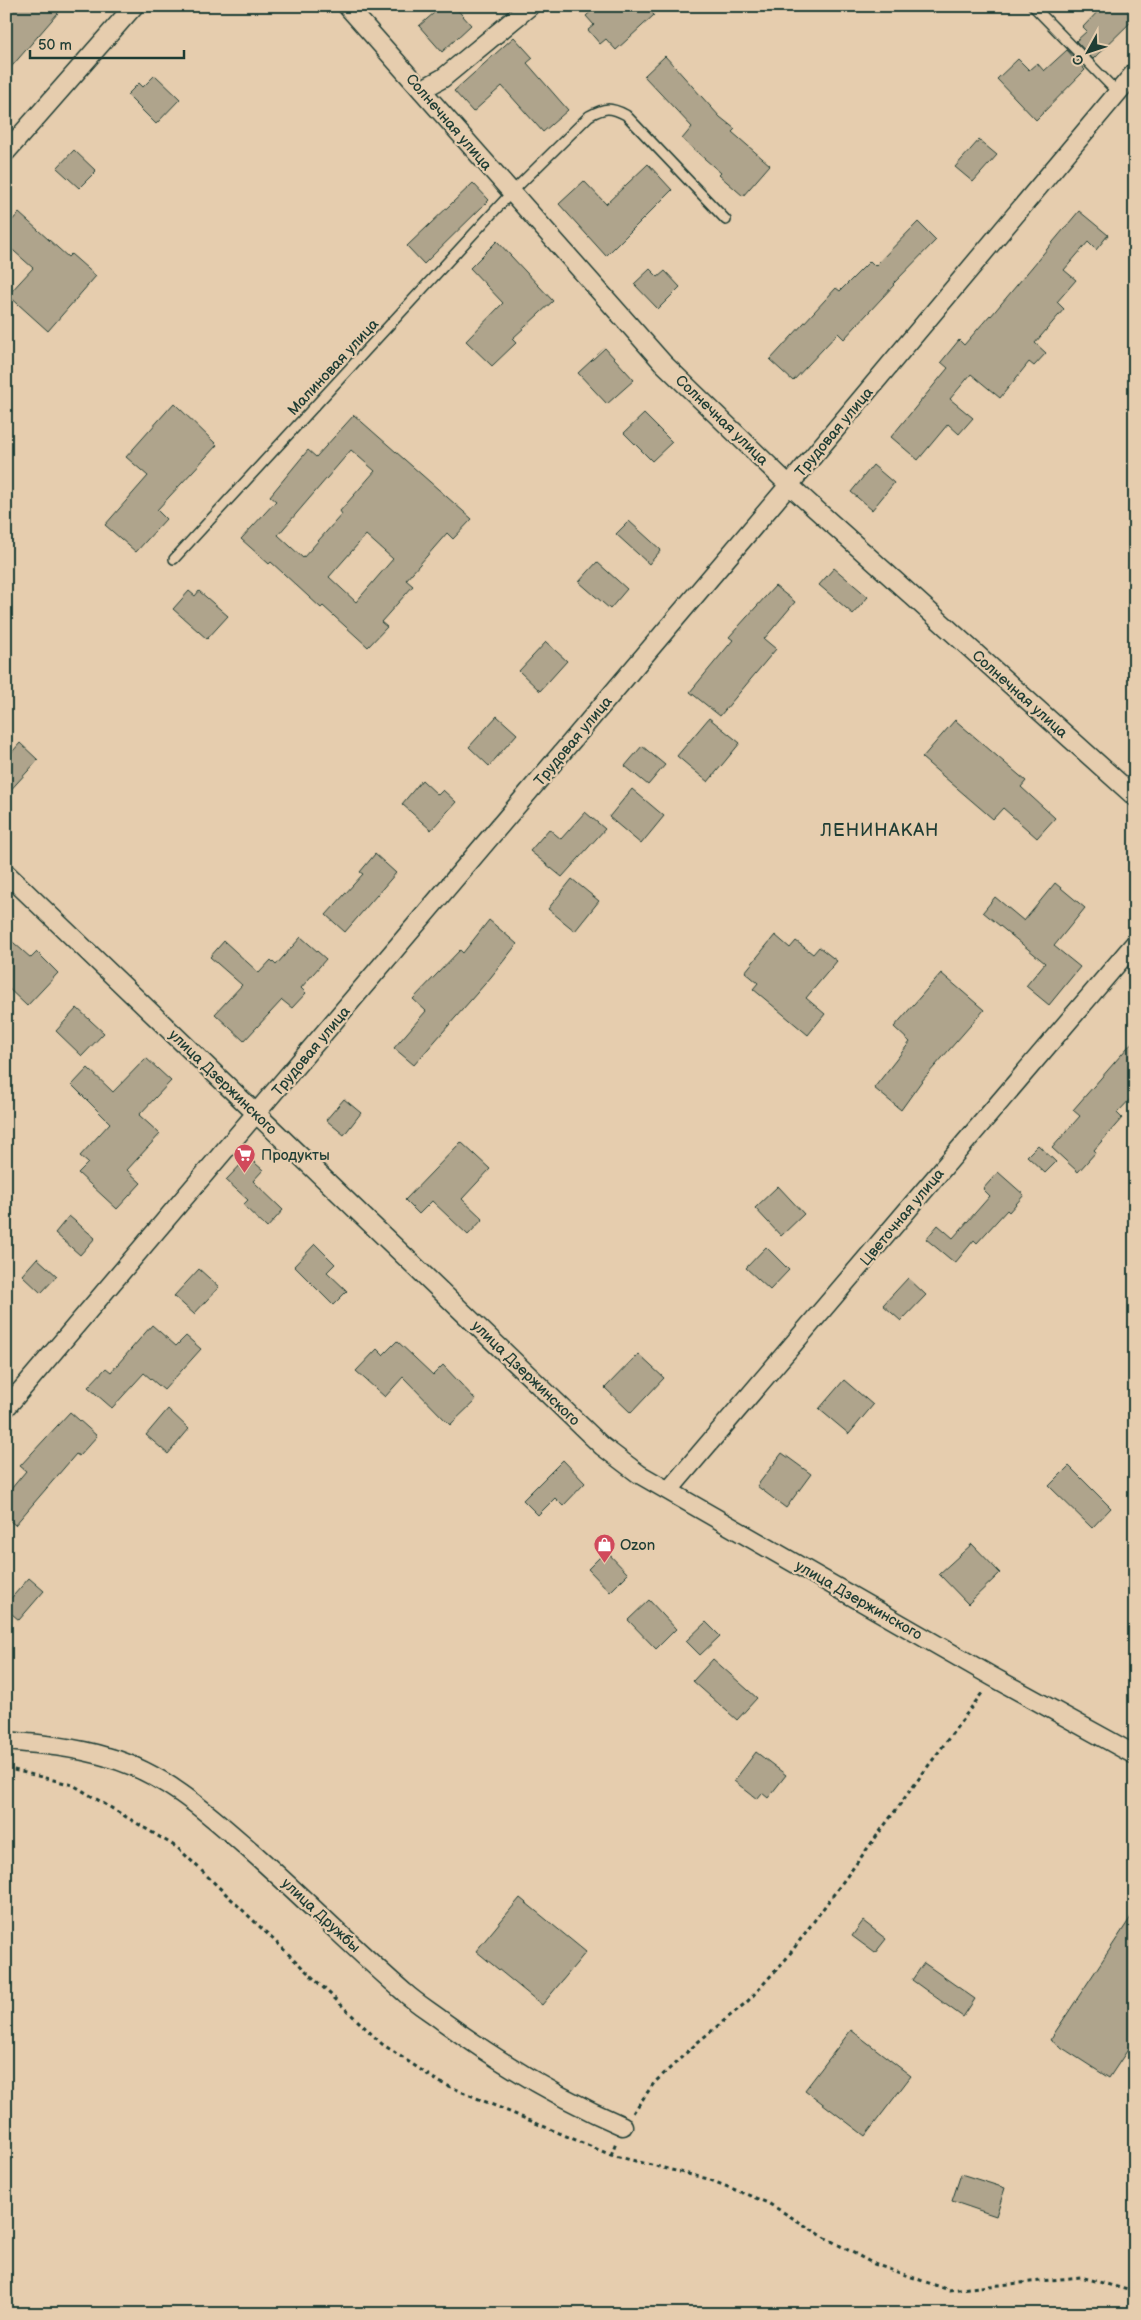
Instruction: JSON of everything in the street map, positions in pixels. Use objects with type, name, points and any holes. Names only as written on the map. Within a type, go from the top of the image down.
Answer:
[{"type":"street","points":[[6,152],[134,6]]},
{"type":"street","name":"Солнечная улица","points":[[347,6],[663,363],[789,486],[1135,796]]},
{"type":"street","points":[[421,90],[443,78],[530,6]]},
{"type":"street","name":"Трудовая улица","points":[[6,1408],[789,486],[1135,72]]},
{"type":"street","name":"улица Дзержинского","points":[[6,873],[602,1446],[639,1474],[993,1677],[1135,1755]]},
{"type":"street","name":"Цветочная улица","points":[[669,1490],[1135,943]]},
{"type":"street","name":"улица Дружбы","points":[[6,1741],[53,1745],[108,1757],[147,1774],[180,1792],[214,1819],[297,1892],[405,1993],[478,2047],[582,2108],[623,2126]]},
{"type":"lane","points":[[1033,6],[1117,92]]},
{"type":"lane","name":"Малиновая улица","points":[[174,559],[511,193],[589,116],[602,109],[614,109],[626,115],[640,127],[726,220]]},
{"type":"path","points":[[623,2126],[654,2083],[698,2042],[748,2001],[786,1960],[993,1677]]},
{"type":"path","points":[[949,2290],[1081,2277],[1135,2292]]},
{"type":"building","points":[[6,6],[64,6],[6,73]]},
{"type":"building","points":[[442,6],[454,6],[471,25],[442,52],[419,26]]},
{"type":"building","points":[[597,6],[646,6],[654,15],[616,50],[606,39],[600,44],[588,30],[594,25],[586,16]]},
{"type":"building","points":[[1103,6],[1124,6],[1135,18],[1093,59],[1076,41],[1087,31],[1083,27]]},
{"type":"building","points":[[514,37],[533,58],[527,63],[568,110],[543,132],[502,86],[473,112],[454,91]]},
{"type":"building","points":[[1067,50],[1085,70],[1036,120],[997,79],[1018,59],[1029,70],[1037,63],[1044,71]]},
{"type":"building","points":[[665,56],[720,117],[735,129],[732,132],[770,165],[743,196],[719,175],[721,173],[682,139],[692,127],[644,76]]},
{"type":"building","points":[[155,75],[180,99],[156,124],[127,95],[139,83],[143,87]]},
{"type":"building","points":[[979,140],[997,155],[973,182],[955,167]]},
{"type":"building","points":[[74,150],[96,171],[79,188],[57,168]]},
{"type":"building","points":[[648,164],[672,190],[606,256],[559,204],[584,181],[606,204]]},
{"type":"building","points":[[473,183],[489,200],[424,264],[407,246]]},
{"type":"building","points":[[1079,211],[1108,235],[1096,250],[1088,242],[1064,270],[1076,280],[1057,302],[1064,309],[1035,343],[1046,353],[1034,366],[1029,362],[1000,398],[971,374],[950,399],[973,418],[959,434],[948,424],[918,460],[891,437],[948,368],[941,362],[959,340],[964,345],[991,316]]},
{"type":"building","points":[[19,213],[68,257],[71,254],[96,276],[48,331],[8,295],[33,268],[6,244],[6,227]]},
{"type":"building","points":[[918,222],[936,240],[893,284],[844,339],[838,333],[793,381],[770,360],[836,288],[840,291],[870,261],[875,266]]},
{"type":"building","points":[[497,241],[553,301],[512,339],[516,343],[492,366],[466,341],[503,303],[470,268]]},
{"type":"building","points":[[650,269],[658,277],[665,271],[680,287],[658,309],[634,284]]},
{"type":"building","points":[[605,348],[634,380],[607,404],[578,373]]},
{"type":"building","points":[[174,403],[217,445],[157,510],[166,519],[136,552],[105,525],[148,476],[126,457]]},
{"type":"building","points":[[644,414],[672,442],[652,461],[624,433]]},
{"type":"building","points":[[354,415],[472,519],[453,539],[447,533],[406,580],[413,586],[381,622],[387,627],[368,647],[323,606],[321,608],[271,562],[269,564],[241,539],[276,501],[270,496],[308,450],[316,457]],"holes":[[[351,450],[375,471],[340,511],[342,514],[303,558],[278,535]],[[366,535],[393,559],[356,602],[329,577]]]},
{"type":"building","points":[[873,465],[894,483],[872,510],[851,492]]},
{"type":"building","points":[[629,521],[661,550],[649,564],[616,534]]},
{"type":"building","points":[[597,562],[627,589],[610,609],[579,582]]},
{"type":"building","points":[[834,568],[868,597],[853,614],[819,585]]},
{"type":"building","points":[[775,586],[795,602],[764,639],[776,649],[720,716],[690,692],[733,640],[729,637]]},
{"type":"building","points":[[189,591],[195,596],[199,591],[228,616],[207,639],[173,609]]},
{"type":"building","points":[[546,642],[567,661],[540,691],[519,671]]},
{"type":"building","points":[[497,716],[517,734],[489,766],[469,747]]},
{"type":"building","points":[[709,718],[740,743],[708,782],[677,756]]},
{"type":"building","points":[[955,720],[1026,781],[1021,787],[1055,818],[1037,838],[1003,808],[993,819],[922,758]]},
{"type":"building","points":[[20,743],[38,760],[6,795],[6,759]]},
{"type":"building","points":[[642,746],[665,765],[648,785],[625,766]]},
{"type":"building","points":[[422,780],[438,795],[443,790],[456,802],[431,830],[402,804]]},
{"type":"building","points":[[632,789],[664,816],[641,844],[609,817]]},
{"type":"building","points":[[585,812],[605,829],[562,877],[530,851],[549,829],[561,839]]},
{"type":"building","points":[[375,854],[396,873],[345,932],[326,915],[363,874],[360,872]]},
{"type":"building","points":[[572,879],[599,901],[575,931],[548,909]]},
{"type":"building","points":[[1055,883],[1085,908],[1054,946],[1080,967],[1049,1005],[1026,986],[1045,963],[983,912],[995,897],[1024,921]]},
{"type":"building","points":[[489,920],[517,944],[491,977],[414,1065],[394,1048],[426,1011],[413,999],[460,950],[463,953]]},
{"type":"building","points":[[775,935],[790,948],[796,941],[813,954],[819,947],[837,961],[806,998],[825,1014],[808,1035],[753,989],[758,983],[745,972]]},
{"type":"building","points":[[6,936],[31,958],[37,952],[58,973],[27,1006],[6,986]]},
{"type":"building","points":[[301,937],[326,959],[301,988],[306,993],[292,1008],[282,1000],[244,1041],[215,1014],[242,985],[210,957],[224,941],[259,973],[271,960],[276,965]]},
{"type":"building","points":[[941,973],[984,1010],[921,1082],[901,1110],[874,1088],[910,1042],[894,1027]]},
{"type":"building","points":[[77,1008],[104,1033],[82,1056],[56,1031]]},
{"type":"building","points":[[1135,1039],[1135,1094],[1117,1113],[1122,1118],[1078,1172],[1052,1148],[1080,1116],[1073,1110]]},
{"type":"building","points":[[146,1058],[171,1081],[139,1115],[160,1134],[127,1170],[141,1183],[117,1209],[78,1173],[88,1163],[80,1156],[110,1123],[72,1085],[88,1068],[113,1092]]},
{"type":"building","points":[[344,1099],[361,1113],[344,1135],[326,1120]]},
{"type":"building","points":[[461,1142],[490,1169],[462,1199],[483,1219],[468,1235],[432,1201],[419,1214],[405,1200]]},
{"type":"building","points":[[1038,1145],[1056,1162],[1045,1173],[1027,1156]]},
{"type":"building","points":[[248,1157],[263,1170],[253,1181],[283,1210],[267,1228],[243,1205],[248,1200],[226,1180]]},
{"type":"building","points":[[998,1172],[1024,1195],[1009,1212],[1007,1210],[977,1243],[974,1240],[955,1263],[926,1239],[938,1225],[953,1238],[990,1196],[983,1189]]},
{"type":"building","points":[[778,1186],[804,1214],[781,1236],[755,1208]]},
{"type":"building","points":[[69,1216],[95,1238],[80,1255],[55,1233]]},
{"type":"building","points":[[315,1244],[335,1264],[327,1272],[347,1291],[333,1305],[294,1266]]},
{"type":"building","points":[[766,1247],[789,1270],[770,1290],[746,1268]]},
{"type":"building","points":[[37,1258],[57,1276],[41,1293],[22,1275]]},
{"type":"building","points":[[199,1269],[219,1287],[194,1314],[174,1296]]},
{"type":"building","points":[[908,1278],[926,1295],[901,1321],[883,1305]]},
{"type":"building","points":[[152,1325],[176,1346],[186,1336],[201,1349],[164,1390],[144,1373],[112,1408],[88,1387],[106,1368],[111,1372]]},
{"type":"building","points":[[397,1341],[433,1375],[443,1365],[476,1400],[450,1425],[403,1377],[385,1397],[356,1371],[377,1349],[383,1355]]},
{"type":"building","points":[[638,1354],[664,1378],[631,1413],[605,1388]]},
{"type":"building","points":[[844,1380],[873,1405],[849,1434],[819,1409]]},
{"type":"building","points":[[168,1409],[189,1429],[168,1454],[146,1435]]},
{"type":"building","points":[[70,1412],[97,1436],[79,1456],[76,1454],[15,1525],[6,1518],[6,1495],[26,1471],[20,1466]]},
{"type":"building","points":[[782,1453],[811,1474],[786,1508],[757,1486]]},
{"type":"building","points":[[563,1460],[585,1483],[563,1506],[555,1498],[538,1515],[523,1500]]},
{"type":"building","points":[[1069,1466],[1111,1508],[1092,1528],[1049,1486]]},
{"type":"building","points":[[972,1544],[1000,1573],[968,1604],[939,1574]]},
{"type":"building","points":[[606,1551],[628,1574],[610,1592],[588,1569]]},
{"type":"building","points":[[29,1578],[44,1591],[19,1620],[6,1609],[6,1604]]},
{"type":"building","points":[[649,1600],[676,1629],[656,1649],[628,1620]]},
{"type":"building","points":[[706,1622],[720,1636],[700,1655],[686,1641]]},
{"type":"building","points":[[713,1659],[757,1698],[737,1720],[693,1681]]},
{"type":"building","points":[[756,1752],[786,1775],[768,1798],[762,1793],[757,1799],[734,1781]]},
{"type":"building","points":[[520,1898],[586,1952],[542,2005],[476,1951]]},
{"type":"building","points":[[1135,1911],[1135,2039],[1109,2078],[1050,2040]]},
{"type":"building","points":[[863,1921],[886,1939],[875,1953],[852,1936]]},
{"type":"building","points":[[924,1963],[975,1999],[963,2017],[912,1980]]},
{"type":"building","points":[[851,2030],[911,2076],[865,2136],[805,2090]]},
{"type":"building","points":[[961,2174],[1005,2188],[996,2216],[952,2201]]},
{"type":"place","name":"Продукты","points":[[245,1174]]},
{"type":"place","name":"Ozon","points":[[604,1564]]},
{"type":"district","name":"ЛЕНИНАКАН","points":[[880,830]]}]
